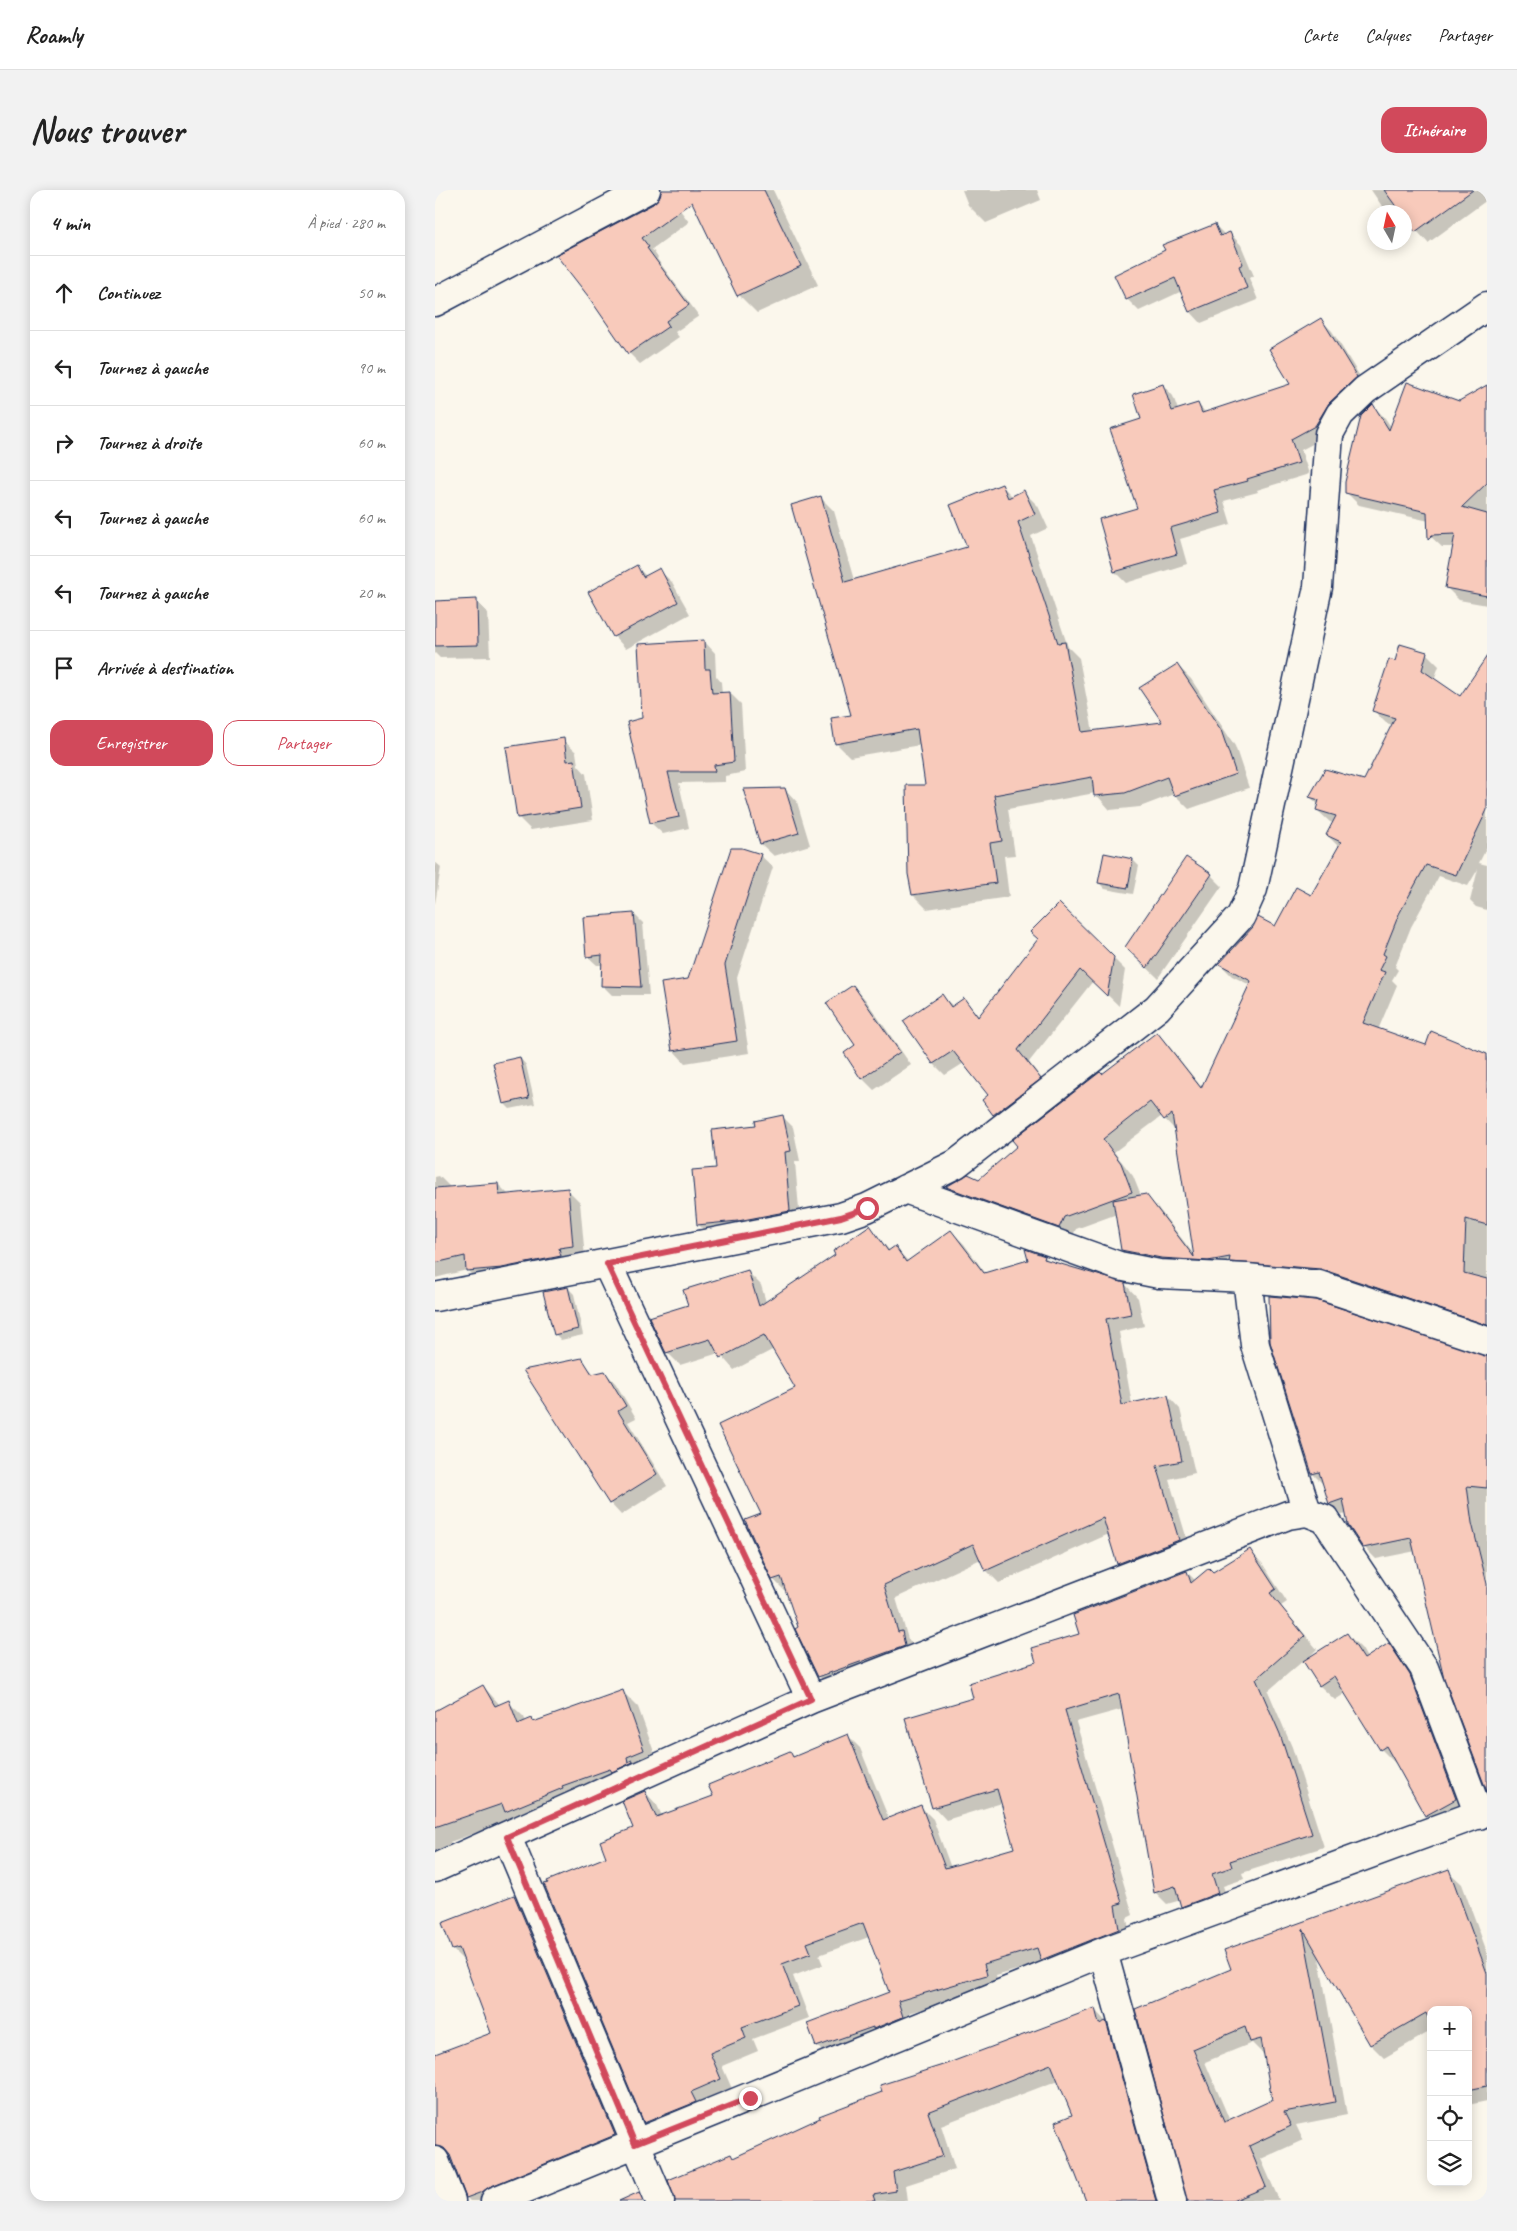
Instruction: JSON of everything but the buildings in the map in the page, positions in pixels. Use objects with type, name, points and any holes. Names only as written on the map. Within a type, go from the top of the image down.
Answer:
[{"type":"street","points":[[435,302],[646,190]]},
{"type":"street","points":[[435,1297],[841,1217],[867,1208],[956,1164],[1157,1008],[1241,916],[1253,888],[1318,587],[1329,434],[1340,414],[1365,390],[1487,306]]},
{"type":"street","points":[[905,1189],[1119,1266],[1159,1274],[1319,1284],[1487,1341]]},
{"type":"street","points":[[607,1264],[811,1699]]},
{"type":"street","points":[[1247,1278],[1255,1345],[1307,1512]]},
{"type":"street","points":[[435,1868],[811,1699],[1288,1515],[1307,1512],[1325,1519],[1424,1668],[1483,1813],[1103,1952],[495,2201]]},
{"type":"street","points":[[507,1837],[660,2201]]},
{"type":"street","points":[[1103,1952],[1172,2201]]},
{"type":"street","points":[[435,2161],[451,2201]]},
{"type":"route","points":[[750,2098],[635,2144],[507,1837],[811,1699],[607,1264],[841,1217],[867,1208]]}]
